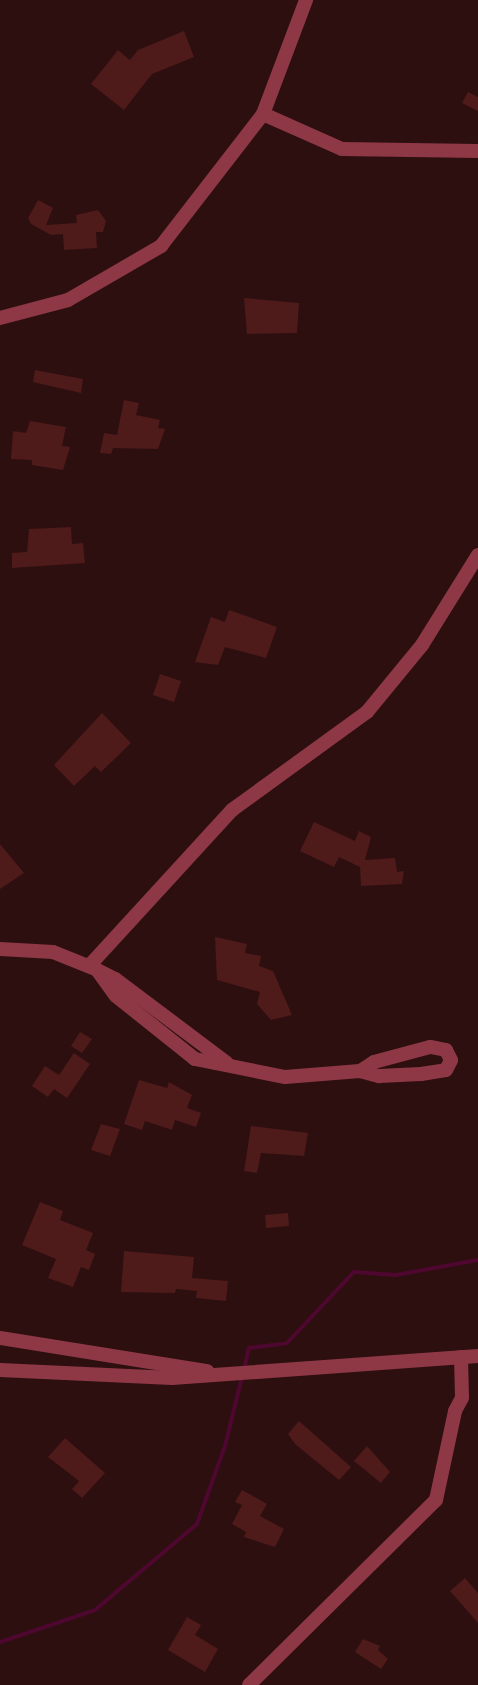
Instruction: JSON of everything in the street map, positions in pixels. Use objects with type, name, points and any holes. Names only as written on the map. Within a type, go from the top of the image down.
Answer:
[{"type":"street","points":[[0,318],[68,300],[161,246],[263,114],[306,0]]},
{"type":"street","points":[[263,114],[342,149],[478,151]]},
{"type":"street","points":[[93,968],[232,810],[367,712],[422,645],[478,555]]},
{"type":"street","points":[[0,949],[53,952],[115,978],[227,1063],[285,1077],[360,1071],[379,1076],[446,1070],[451,1060],[446,1050],[430,1047],[374,1062],[360,1071]]},
{"type":"street","points":[[0,1338],[212,1372]]},
{"type":"street","points":[[0,1370],[171,1378],[212,1372],[478,1356]]},
{"type":"street","points":[[249,1685],[436,1500],[454,1411],[462,1398],[461,1357]]},
{"type":"building","points":[[184,31],[194,57],[152,74],[124,110],[91,84],[118,50],[130,60],[138,50]]},
{"type":"building","points":[[468,92],[478,97],[478,111],[462,103]]},
{"type":"building","points":[[38,200],[53,208],[46,225],[77,223],[76,215],[98,210],[106,221],[103,232],[96,232],[97,248],[64,250],[63,234],[51,235],[31,224],[28,218]]},
{"type":"building","points":[[244,298],[299,303],[297,333],[247,334]]},
{"type":"building","points":[[35,370],[83,379],[81,393],[33,382]]},
{"type":"building","points":[[124,400],[139,403],[136,415],[160,420],[158,428],[165,429],[158,449],[113,448],[111,454],[100,453],[104,433],[117,435]]},
{"type":"building","points":[[30,421],[66,427],[62,446],[70,447],[63,470],[32,465],[32,460],[11,459],[13,431],[26,433]]},
{"type":"building","points":[[71,527],[72,544],[83,543],[85,563],[12,568],[12,553],[27,552],[29,529]]},
{"type":"building","points":[[229,610],[277,627],[266,658],[225,647],[218,665],[195,662],[211,617],[225,622]]},
{"type":"building","points":[[160,674],[181,681],[174,702],[153,695]]},
{"type":"building","points":[[102,713],[131,743],[101,772],[95,766],[74,786],[54,765]]},
{"type":"building","points":[[314,822],[355,841],[359,831],[371,837],[365,860],[395,858],[397,872],[404,871],[402,884],[361,886],[360,867],[339,857],[334,867],[300,851]]},
{"type":"building","points":[[0,844],[24,873],[0,889]]},
{"type":"building","points":[[215,937],[247,944],[245,953],[261,956],[259,966],[273,971],[292,1015],[271,1020],[257,1004],[260,992],[217,980]]},
{"type":"building","points":[[80,1032],[92,1039],[82,1053],[71,1046]]},
{"type":"building","points":[[74,1053],[90,1064],[67,1098],[54,1089],[48,1097],[32,1086],[45,1066],[59,1075]]},
{"type":"building","points":[[139,1080],[167,1088],[169,1082],[192,1095],[187,1108],[201,1113],[196,1127],[175,1120],[172,1130],[145,1121],[142,1130],[124,1124]]},
{"type":"building","points":[[101,1124],[120,1129],[110,1156],[91,1150]]},
{"type":"building","points":[[251,1126],[308,1133],[304,1156],[261,1153],[257,1173],[244,1171]]},
{"type":"building","points":[[40,1202],[63,1211],[60,1220],[93,1233],[86,1250],[95,1254],[89,1270],[81,1267],[73,1287],[48,1278],[56,1259],[22,1245]]},
{"type":"building","points":[[288,1213],[289,1226],[266,1228],[265,1215]]},
{"type":"building","points":[[124,1251],[194,1257],[192,1278],[228,1281],[226,1301],[196,1298],[197,1291],[176,1289],[175,1293],[121,1292]]},
{"type":"building","points":[[299,1421],[351,1467],[339,1480],[295,1444],[288,1434]]},
{"type":"building","points":[[65,1438],[105,1473],[82,1498],[72,1489],[79,1481],[48,1457]]},
{"type":"building","points":[[367,1446],[390,1472],[381,1483],[354,1461]]},
{"type":"building","points":[[242,1490],[267,1504],[260,1516],[284,1529],[275,1547],[244,1537],[246,1532],[232,1524],[242,1505],[235,1502]]},
{"type":"building","points":[[465,1578],[478,1593],[478,1623],[450,1591]]},
{"type":"building","points":[[187,1617],[201,1625],[195,1635],[218,1649],[205,1672],[168,1650]]},
{"type":"building","points":[[363,1639],[380,1646],[378,1650],[388,1659],[381,1669],[355,1652]]},
{"type":"waterway","points":[[244,1369],[249,1348],[287,1343],[354,1272],[396,1275],[478,1260]]},
{"type":"waterway","points":[[0,1642],[95,1610],[197,1524],[225,1446],[242,1377]]}]
